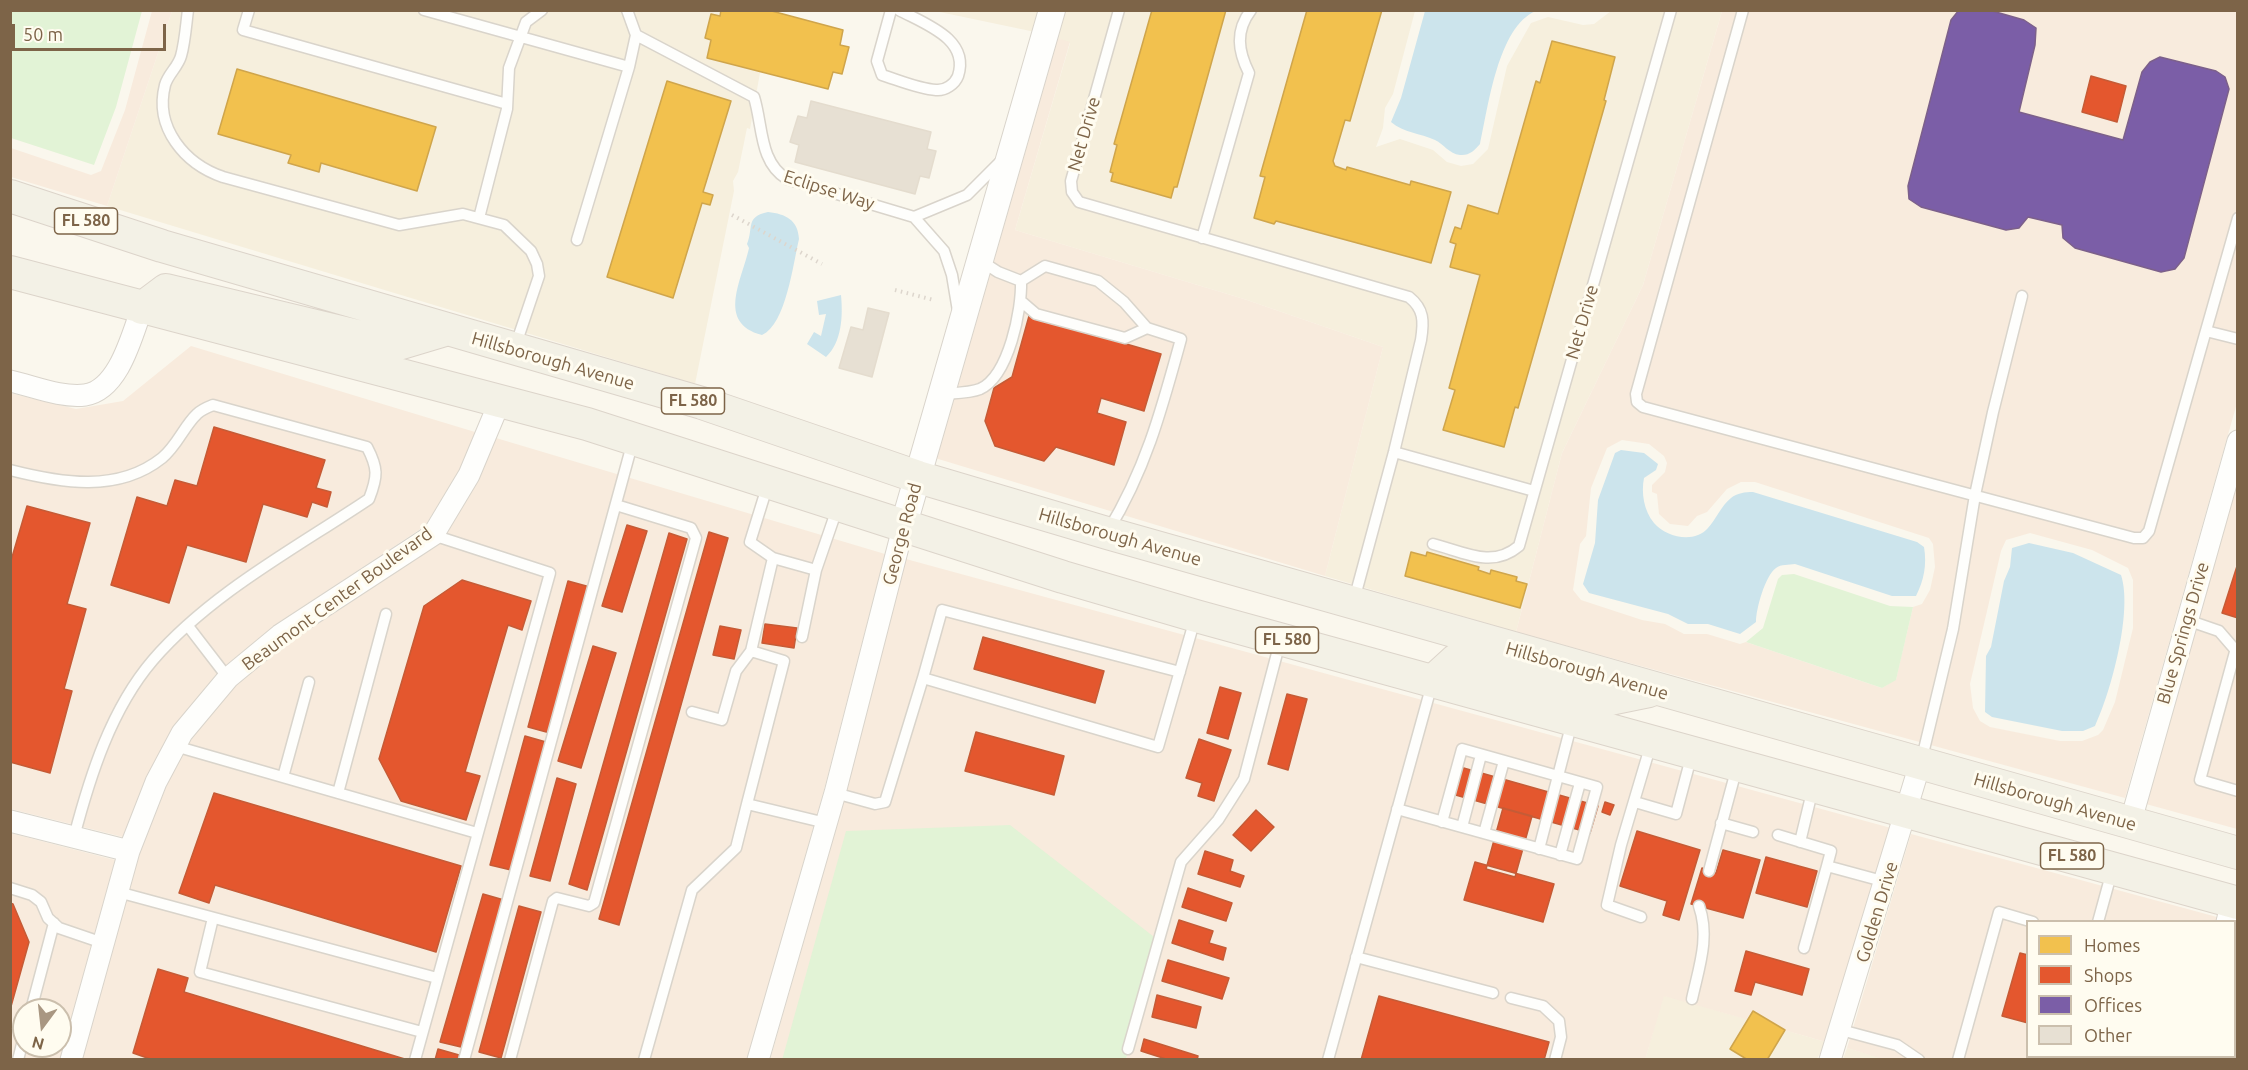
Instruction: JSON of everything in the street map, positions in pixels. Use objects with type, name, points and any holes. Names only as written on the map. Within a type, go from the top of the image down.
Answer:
[{"type":"main road","name":"Hillsborough Avenue","points":[[10,196],[162,246],[702,404],[918,477],[1107,533],[1356,590],[1656,690],[2237,853]]},
{"type":"main road","name":"FL 580","points":[[10,272],[634,438],[1063,576],[1196,616],[2234,901]]},
{"type":"main road","points":[[142,308],[166,290],[395,345],[445,330]]},
{"type":"main road","points":[[1433,681],[1456,660],[1600,701],[1656,690]]},
{"type":"street","name":"George Road","points":[[758,1059],[826,823],[904,524],[1052,10]]},
{"type":"street","points":[[10,381],[58,392],[86,395],[104,385],[125,358],[142,308]]},
{"type":"street","name":"Beaumont Center Boulevard","points":[[71,1059],[129,851],[156,782],[182,733],[228,678],[280,635],[433,534],[469,475],[500,401]]},
{"type":"street","name":"Blue Springs Drive","points":[[2130,824],[2238,441]]},
{"type":"street","name":"Golden Drive","points":[[1830,1059],[1841,1030],[1920,764]]},
{"type":"street","points":[[10,821],[129,851]]},
{"type":"lane","points":[[188,10],[181,58],[166,83],[163,107],[167,127],[187,158],[204,171],[399,225],[464,214],[504,225],[531,251],[539,276],[514,350]]},
{"type":"lane","points":[[249,10],[243,30],[507,104]]},
{"type":"lane","points":[[424,10],[629,67]]},
{"type":"lane","points":[[479,218],[507,104],[509,68],[526,22],[542,10]]},
{"type":"lane","points":[[577,240],[629,67],[636,35],[627,10]]},
{"type":"lane","points":[[891,10],[877,61],[882,75],[937,91],[948,88],[957,79],[961,63],[957,49],[948,37],[899,10]]},
{"type":"lane","name":"Net Drive","points":[[1119,10],[1071,180],[1072,192],[1079,202],[1409,297],[1419,305],[1424,322],[1421,340],[1394,452],[1356,590]]},
{"type":"lane","points":[[1202,238],[1249,73],[1242,58],[1239,38],[1244,20],[1251,10]]},
{"type":"lane","name":"Net Drive","points":[[1433,544],[1491,559],[1506,557],[1519,546],[1671,10]]},
{"type":"lane","points":[[1743,10],[1636,394],[1637,402],[1643,408],[2134,538],[2142,538],[2149,531],[2238,218]]},
{"type":"lane","name":"Eclipse Way","points":[[636,35],[753,97],[768,162],[776,172],[787,179],[914,217]]},
{"type":"lane","points":[[962,329],[952,275],[944,251],[914,217],[967,195],[1013,149]]},
{"type":"lane","points":[[981,260],[998,272],[1021,281]]},
{"type":"lane","points":[[1021,281],[1045,266],[1098,281],[1124,302],[1147,328],[1181,339],[1155,433],[1127,499],[1107,533]]},
{"type":"lane","points":[[943,394],[981,389],[1002,369],[1022,302],[1021,281]]},
{"type":"lane","points":[[1920,764],[1953,629],[1975,495],[1993,412],[2022,296]]},
{"type":"lane","points":[[1022,302],[1036,314],[1125,338],[1147,328]]},
{"type":"lane","points":[[2206,331],[2238,339]]},
{"type":"lane","points":[[10,470],[43,479],[85,484],[129,476],[162,458],[196,414],[213,405],[367,447],[376,465],[375,482],[369,499],[210,604],[153,660],[127,699],[100,751],[74,837]]},
{"type":"lane","points":[[464,1059],[634,438]]},
{"type":"lane","points":[[1394,452],[1534,491]]},
{"type":"lane","points":[[769,481],[750,542],[772,558],[816,570]]},
{"type":"lane","points":[[801,637],[816,570],[839,503]]},
{"type":"lane","points":[[510,1059],[553,901],[557,898],[590,906],[594,903],[696,538],[691,528],[616,506]]},
{"type":"lane","points":[[415,1059],[550,573],[433,534]]},
{"type":"lane","points":[[692,712],[722,720],[736,671],[751,651],[772,558]]},
{"type":"lane","points":[[834,793],[875,804],[885,802],[942,610],[1180,672]]},
{"type":"lane","points":[[338,793],[386,614]]},
{"type":"lane","points":[[923,678],[1158,747],[1196,616]]},
{"type":"lane","points":[[2187,620],[2219,631],[2236,653],[2200,780],[2238,791]]},
{"type":"lane","points":[[188,626],[228,678]]},
{"type":"lane","points":[[1128,1048],[1181,862],[1218,820],[1244,779],[1281,639]]},
{"type":"lane","points":[[644,1059],[692,890],[736,848],[784,660],[751,651]]},
{"type":"lane","points":[[1328,1059],[1433,681]]},
{"type":"lane","points":[[283,777],[309,682]]},
{"type":"lane","points":[[1539,849],[1573,719]]},
{"type":"lane","points":[[1641,917],[1607,905],[1621,845],[1652,741]]},
{"type":"lane","points":[[175,746],[477,833]]},
{"type":"lane","points":[[1397,809],[1442,822],[1484,833],[1560,855],[1577,859],[1596,787],[1462,749],[1442,822]]},
{"type":"lane","points":[[1635,802],[1676,814],[1693,752]]},
{"type":"lane","points":[[1462,827],[1481,755]]},
{"type":"lane","points":[[1484,833],[1504,761]]},
{"type":"lane","points":[[1709,870],[1738,764]]},
{"type":"lane","points":[[1560,855],[1580,783]]},
{"type":"lane","points":[[1800,842],[1814,785]]},
{"type":"lane","points":[[747,804],[826,823]]},
{"type":"lane","points":[[1721,823],[1753,832]]},
{"type":"lane","points":[[1778,835],[1831,851],[1804,948]]},
{"type":"lane","points":[[1827,866],[1886,882]]},
{"type":"lane","points":[[2098,920],[2113,868]]},
{"type":"lane","points":[[10,888],[32,895],[41,902],[59,928],[103,943]]},
{"type":"lane","points":[[118,892],[437,978]]},
{"type":"lane","points":[[1692,999],[1704,941],[1704,921],[1699,906]]},
{"type":"lane","points":[[1958,1059],[1999,912],[2029,920]]},
{"type":"lane","points":[[213,918],[200,972],[422,1032]]},
{"type":"lane","points":[[34,998],[54,922]]},
{"type":"lane","points":[[1356,957],[1493,993]]},
{"type":"lane","points":[[1511,998],[1543,1006],[1559,1021],[1561,1036],[1555,1059]]},
{"type":"lane","points":[[1841,1030],[1897,1045],[1919,1059]]},
{"type":"path","points":[[732,215],[822,264]]},
{"type":"path","points":[[895,290],[934,300]]},
{"type":"shaded area","points":[[152,11],[172,11],[107,206],[11,177],[11,148],[91,175],[101,171],[125,110]]},
{"type":"shaded area","points":[[172,11],[771,11],[750,129],[747,128],[738,172],[733,181],[734,191],[695,384],[107,206]]},
{"type":"shaded area","points":[[935,11],[1041,11],[1035,32]]},
{"type":"shaded area","points":[[1063,11],[1415,11],[1393,94],[1385,108],[1383,128],[1376,147],[1400,139],[1433,150],[1447,162],[1461,166],[1473,164],[1488,149],[1507,66],[1531,23],[1548,17],[1583,25],[1594,24],[1611,11],[1722,11],[1643,285],[1562,453],[1516,632],[1325,576],[1383,347],[1244,299],[1015,230],[1070,43],[1056,38]]},
{"type":"shaded area","points":[[1722,11],[2237,11],[2237,403],[2125,798],[1516,632],[1562,453],[1643,285]],"holes":[[[1622,440],[1649,444],[1664,456],[1667,463],[1665,472],[1652,485],[1652,492],[1657,494],[1659,514],[1670,524],[1688,526],[1697,516],[1707,512],[1727,489],[1741,482],[1755,482],[1929,538],[1933,544],[1935,567],[1930,590],[1922,604],[1913,607],[1896,679],[1882,688],[1746,642],[1740,644],[1707,634],[1684,634],[1665,624],[1642,620],[1581,600],[1573,590],[1580,544],[1586,536],[1591,488],[1607,448]],[[2030,533],[2092,550],[2128,568],[2133,580],[2133,628],[2115,702],[2103,730],[2098,735],[2082,741],[2060,741],[1990,727],[1980,721],[1973,708],[1970,684],[2001,551],[2006,540]]]},
{"type":"shaded area","points":[[1056,38],[1070,42],[1015,230],[1244,299],[1383,347],[1325,576],[935,458]]},
{"type":"shaded area","points":[[191,346],[475,432],[460,470],[425,526],[275,625],[220,670],[173,728],[146,778],[123,837],[11,809],[10,393],[76,409],[123,401]]},
{"type":"shaded area","points":[[496,438],[885,554],[824,790],[748,1059],[82,1060],[139,855],[166,787],[190,740],[235,686],[285,645],[438,545],[478,481]]},
{"type":"shaded area","points":[[2237,480],[2237,829],[2146,804]]},
{"type":"shaded area","points":[[906,559],[1891,828],[1826,1042],[1664,996],[1645,1060],[1126,1059],[1157,940],[782,1059],[770,1060],[845,796]]},
{"type":"shaded area","points":[[10,833],[115,860],[72,1016],[72,998],[12,998],[12,1058],[60,1059],[11,1059]]},
{"type":"shaded area","points":[[1911,834],[2217,917],[2216,920],[2026,920],[2026,1058],[2177,1059],[1886,1060],[1847,1048]]},
{"type":"shaded area","points":[[2237,922],[2237,1059],[2228,1059],[2222,1058],[2236,1058]]},
{"type":"shaded area","points":[[1663,995],[1826,1042],[1817,1059],[1645,1060]]},
{"type":"shaded area","points":[[1847,1048],[1886,1059],[1843,1059]]},
{"type":"green space","points":[[11,10],[142,11],[116,107],[94,165],[11,138]]},
{"type":"green space","points":[[1794,574],[1890,606],[1913,607],[1896,680],[1882,688],[1746,642],[1763,628],[1778,579],[1782,575]]},
{"type":"green space","points":[[1010,825],[1158,940],[1126,1059],[782,1060],[846,831]]},
{"type":"water","points":[[1425,11],[1536,11],[1523,20],[1512,33],[1491,90],[1480,144],[1466,155],[1453,153],[1435,140],[1391,122],[1401,98]]},
{"type":"water","points":[[768,212],[790,219],[796,227],[799,239],[783,306],[770,329],[762,335],[748,329],[740,321],[736,311],[736,299],[749,248],[747,244],[753,220]]},
{"type":"water","points":[[841,295],[842,311],[838,336],[826,357],[807,344],[814,332],[821,336],[826,314],[819,315],[817,301]]},
{"type":"water","points":[[1621,450],[1644,453],[1658,464],[1656,470],[1644,478],[1643,496],[1654,523],[1666,532],[1680,537],[1702,533],[1731,498],[1741,493],[1753,492],[1917,542],[1924,547],[1925,566],[1916,596],[1892,596],[1795,564],[1783,565],[1776,568],[1768,578],[1759,601],[1756,622],[1740,634],[1708,624],[1688,624],[1668,614],[1589,593],[1583,584],[1595,543],[1598,500],[1615,453]]},
{"type":"water","points":[[2029,543],[2073,553],[2121,575],[2124,609],[2113,673],[2095,726],[2083,731],[2062,731],[1992,717],[1985,712],[1986,656],[1991,647],[2004,581],[2010,567],[2012,548]]},
{"type":"building: Homes","points":[[721,10],[768,10],[843,30],[840,45],[849,47],[842,74],[833,72],[828,89],[707,58],[711,40],[705,38],[711,14],[720,16]]},
{"type":"building: Homes","points":[[1152,10],[1226,10],[1177,187],[1174,187],[1171,198],[1111,181],[1113,173],[1110,172],[1117,145],[1114,144]]},
{"type":"building: Homes","points":[[1307,10],[1382,10],[1350,121],[1345,120],[1333,161],[1335,166],[1346,170],[1347,167],[1410,185],[1411,181],[1451,192],[1431,263],[1276,221],[1274,224],[1254,218],[1265,177],[1260,176]]},
{"type":"building: Homes","points":[[1552,41],[1615,57],[1604,100],[1606,101],[1518,408],[1515,407],[1504,447],[1443,430],[1455,390],[1449,388],[1480,275],[1450,267],[1456,244],[1450,242],[1455,227],[1461,229],[1468,205],[1498,214],[1536,81],[1540,83]]},
{"type":"building: Homes","points":[[237,69],[436,127],[417,191],[321,163],[319,172],[288,163],[291,155],[218,134]]},
{"type":"building: Homes","points":[[667,81],[731,101],[703,192],[713,195],[710,205],[702,203],[673,298],[607,277]]},
{"type":"building: Homes","points":[[1411,552],[1426,556],[1427,552],[1479,567],[1478,570],[1490,574],[1491,570],[1517,577],[1516,581],[1527,584],[1520,608],[1405,576]]},
{"type":"building: Homes","points":[[1753,1011],[1785,1030],[1767,1060],[1748,1060],[1730,1049]]},
{"type":"building: Shops","points":[[2091,76],[2126,86],[2117,122],[2082,112]]},
{"type":"building: Shops","points":[[1029,316],[1161,354],[1144,411],[1101,398],[1097,413],[1126,422],[1114,465],[1056,447],[1044,461],[995,446],[985,421],[994,388],[1012,377]]},
{"type":"building: Shops","points":[[214,427],[325,460],[316,488],[331,492],[327,507],[312,502],[307,517],[263,504],[246,562],[187,545],[169,603],[111,585],[137,497],[167,506],[175,480],[197,486]]},
{"type":"building: Shops","points":[[27,506],[90,523],[67,604],[86,609],[64,689],[72,691],[50,773],[10,762],[10,564]]},
{"type":"building: Shops","points":[[627,525],[647,531],[622,612],[602,606]]},
{"type":"building: Shops","points":[[709,532],[728,538],[619,925],[599,919]]},
{"type":"building: Shops","points":[[669,533],[687,539],[587,890],[569,884]]},
{"type":"building: Shops","points":[[2238,563],[2238,618],[2222,613]]},
{"type":"building: Shops","points":[[462,580],[531,601],[522,630],[508,625],[465,772],[480,776],[466,820],[401,801],[379,759],[424,606]]},
{"type":"building: Shops","points":[[568,581],[590,587],[550,733],[528,727]]},
{"type":"building: Shops","points":[[765,624],[797,628],[794,648],[762,643]]},
{"type":"building: Shops","points":[[720,626],[741,630],[734,659],[713,655]]},
{"type":"building: Shops","points":[[983,637],[1104,671],[1095,703],[974,669]]},
{"type":"building: Shops","points":[[593,646],[616,653],[581,768],[558,761]]},
{"type":"building: Shops","points":[[1220,687],[1241,693],[1228,739],[1207,733]]},
{"type":"building: Shops","points":[[1287,694],[1307,699],[1288,770],[1268,764]]},
{"type":"building: Shops","points":[[976,732],[1064,756],[1054,795],[965,771]]},
{"type":"building: Shops","points":[[525,736],[546,742],[511,870],[490,865]]},
{"type":"building: Shops","points":[[1199,739],[1231,750],[1214,801],[1198,796],[1202,783],[1186,778]]},
{"type":"building: Shops","points":[[1453,765],[1598,806],[1590,833],[1445,792]]},
{"type":"building: Shops","points":[[557,778],[576,784],[550,881],[530,876]]},
{"type":"building: Shops","points":[[214,793],[461,866],[436,952],[215,885],[209,903],[179,893]]},
{"type":"building: Shops","points":[[1605,802],[1614,805],[1610,815],[1602,812]]},
{"type":"building: Shops","points":[[1503,808],[1532,816],[1515,877],[1486,869]]},
{"type":"building: Shops","points":[[1256,810],[1274,827],[1251,851],[1233,835]]},
{"type":"building: Shops","points":[[1637,831],[1700,850],[1679,920],[1663,915],[1667,901],[1620,886]]},
{"type":"building: Shops","points":[[1723,850],[1760,860],[1743,918],[1691,904],[1702,868],[1716,873]]},
{"type":"building: Shops","points":[[1205,851],[1233,860],[1230,871],[1244,876],[1240,887],[1198,874]]},
{"type":"building: Shops","points":[[1766,857],[1817,871],[1807,907],[1756,893]]},
{"type":"building: Shops","points":[[1475,862],[1554,884],[1543,922],[1464,900]]},
{"type":"building: Shops","points":[[1188,888],[1232,903],[1226,921],[1182,907]]},
{"type":"building: Shops","points":[[483,894],[504,900],[461,1047],[440,1042]]},
{"type":"building: Shops","points":[[10,903],[13,904],[29,942],[10,1010]]},
{"type":"building: Shops","points":[[519,906],[541,912],[501,1058],[479,1052]]},
{"type":"building: Shops","points":[[1179,920],[1213,931],[1209,943],[1226,948],[1223,960],[1172,943]]},
{"type":"building: Shops","points":[[1746,951],[1809,969],[1802,995],[1755,982],[1751,995],[1735,991]]},
{"type":"building: Shops","points":[[2020,953],[2026,954],[2026,1022],[2002,1016]]},
{"type":"building: Shops","points":[[1168,960],[1229,978],[1222,999],[1162,981]]},
{"type":"building: Shops","points":[[158,969],[188,978],[184,992],[408,1060],[153,1060],[133,1053]]},
{"type":"building: Shops","points":[[1157,995],[1201,1007],[1196,1028],[1152,1017]]},
{"type":"building: Shops","points":[[1379,996],[1549,1042],[1544,1060],[1361,1060]]},
{"type":"building: Shops","points":[[1144,1039],[1198,1056],[1197,1060],[1169,1060],[1141,1051]]},
{"type":"building: Shops","points":[[438,1049],[459,1055],[458,1060],[435,1060]]},
{"type":"building: Offices","points":[[1959,10],[1989,10],[2024,20],[2036,28],[2035,45],[2019,112],[2123,140],[2142,72],[2150,62],[2160,57],[2216,71],[2225,77],[2229,89],[2184,258],[2175,269],[2161,272],[2075,248],[2063,238],[2062,225],[2028,217],[2019,228],[2006,230],[1921,207],[1909,199],[1908,186],[1951,20]]},
{"type":"building: Other","points":[[811,101],[931,132],[927,149],[936,151],[929,178],[920,176],[915,194],[795,162],[799,145],[790,142],[798,116],[807,118]]},
{"type":"building: Other","points":[[868,308],[889,313],[872,377],[839,368],[851,327],[863,330]]}]
